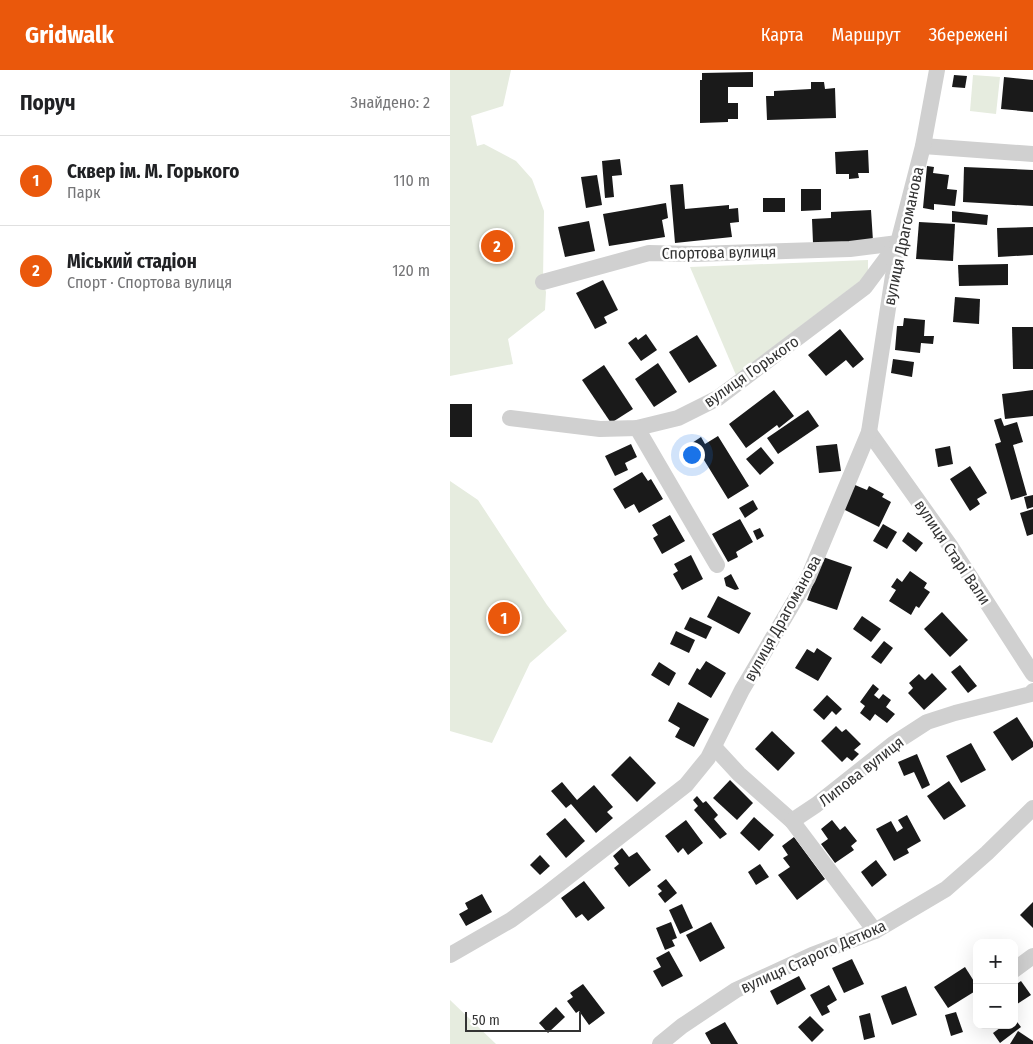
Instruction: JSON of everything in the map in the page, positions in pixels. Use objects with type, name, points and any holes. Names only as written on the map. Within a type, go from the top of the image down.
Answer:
[{"type":"street","name":"вулиця Драгоманова","points":[[450,955],[511,920],[686,785],[708,758],[742,690],[808,578],[869,432],[898,243],[923,146],[937,70]]},
{"type":"street","points":[[923,146],[1033,154]]},
{"type":"street","name":"Спортова вулиця","points":[[543,282],[649,253],[696,254],[850,249],[898,243]]},
{"type":"street","name":"вулиця Горького","points":[[510,418],[600,429],[638,428],[678,418],[718,398],[865,288],[898,243]]},
{"type":"street","points":[[638,428],[717,565]]},
{"type":"street","name":"вулиця Старі Вали","points":[[869,432],[952,547],[1033,674]]},
{"type":"street","name":"Липова вулиця","points":[[792,821],[816,805],[894,744],[927,722],[1030,694],[1033,691]]},
{"type":"street","points":[[714,747],[739,774],[792,821],[874,931]]},
{"type":"street","name":"вулиця Старого Детюка","points":[[660,1044],[682,1026],[736,990],[812,955],[874,931],[946,889],[987,853],[1033,808]]},
{"type":"street","points":[[1018,967],[1033,956]]},
{"type":"shaded area","points":[[450,70],[511,70],[503,106],[471,116],[477,146],[484,144],[516,161],[532,179],[544,211],[543,281],[546,292],[545,310],[508,339],[513,364],[450,376]]},
{"type":"shaded area","points":[[973,75],[1000,77],[996,114],[970,111]]},
{"type":"shaded area","points":[[868,260],[868,275],[736,375],[690,267]]},
{"type":"shaded area","points":[[450,481],[478,500],[547,605],[567,631],[530,663],[492,743],[450,731]]},
{"type":"shaded area","points":[[450,1000],[496,1044],[450,1044]]},
{"type":"building","points":[[753,72],[753,87],[728,87],[728,103],[738,103],[738,119],[728,119],[728,122],[700,123],[700,80],[702,80],[702,73]]},
{"type":"building","points":[[954,75],[967,76],[965,88],[952,87]]},
{"type":"building","points":[[1004,77],[1033,80],[1033,112],[1001,109]]},
{"type":"building","points":[[811,82],[824,82],[825,89],[835,88],[836,118],[767,120],[766,96],[774,96],[774,91],[811,89]]},
{"type":"building","points":[[868,150],[869,173],[858,173],[859,178],[849,179],[849,174],[836,174],[835,152]]},
{"type":"building","points":[[620,159],[622,175],[612,176],[614,197],[605,198],[602,161]]},
{"type":"building","points":[[927,166],[934,167],[933,173],[949,175],[947,189],[957,190],[955,206],[934,204],[934,210],[923,208]]},
{"type":"building","points":[[964,167],[1033,170],[1033,206],[963,202]]},
{"type":"building","points":[[597,175],[602,205],[586,208],[581,177]]},
{"type":"building","points":[[683,184],[685,209],[729,205],[729,209],[738,208],[739,222],[730,223],[732,237],[675,243],[670,185]]},
{"type":"building","points":[[801,189],[821,189],[821,210],[801,211]]},
{"type":"building","points":[[763,198],[785,198],[785,212],[763,212]]},
{"type":"building","points":[[666,203],[668,218],[662,220],[665,237],[609,246],[603,214]]},
{"type":"building","points":[[871,210],[873,241],[813,243],[812,219],[831,218],[831,212]]},
{"type":"building","points":[[952,211],[988,215],[987,225],[952,222]]},
{"type":"building","points":[[589,221],[595,251],[565,257],[558,227]]},
{"type":"building","points":[[919,222],[955,224],[953,261],[916,259]]},
{"type":"building","points":[[1033,227],[1033,255],[998,257],[997,228]]},
{"type":"building","points":[[1008,264],[1008,285],[959,286],[958,265]]},
{"type":"building","points":[[603,280],[618,310],[604,317],[607,323],[595,329],[576,293]]},
{"type":"building","points":[[955,297],[980,299],[979,324],[953,322]]},
{"type":"building","points":[[904,318],[925,320],[924,336],[934,336],[933,344],[921,343],[920,353],[895,350],[897,326],[903,326]]},
{"type":"building","points":[[1012,327],[1033,327],[1033,369],[1013,369]]},
{"type":"building","points":[[840,329],[864,359],[853,368],[846,360],[826,376],[808,355]]},
{"type":"building","points":[[646,334],[657,350],[641,361],[628,343],[636,337],[638,340]]},
{"type":"building","points":[[697,335],[717,366],[689,383],[669,352]]},
{"type":"building","points":[[893,359],[914,362],[912,377],[891,373]]},
{"type":"building","points":[[658,363],[677,392],[654,407],[635,379]]},
{"type":"building","points":[[604,365],[633,409],[611,423],[582,380]]},
{"type":"building","points":[[774,390],[794,416],[779,428],[777,425],[746,448],[729,424]]},
{"type":"building","points":[[1033,390],[1033,416],[1005,419],[1002,394]]},
{"type":"building","points":[[450,404],[472,404],[472,437],[450,437]]},
{"type":"building","points":[[808,410],[819,426],[778,454],[767,438]]},
{"type":"building","points":[[1001,418],[1004,426],[1017,422],[1023,442],[1013,445],[1027,495],[1011,500],[995,444],[1001,442],[994,420]]},
{"type":"building","points":[[718,436],[749,486],[728,499],[704,460],[699,462],[689,445],[701,437],[705,444]]},
{"type":"building","points":[[631,444],[637,457],[625,463],[628,470],[615,476],[605,456]]},
{"type":"building","points":[[837,444],[841,471],[819,473],[816,446]]},
{"type":"building","points":[[950,446],[953,464],[938,467],[935,449]]},
{"type":"building","points":[[761,447],[774,463],[760,475],[746,459]]},
{"type":"building","points":[[970,466],[987,493],[977,499],[980,504],[970,511],[950,479]]},
{"type":"building","points":[[642,472],[648,481],[651,479],[663,499],[639,513],[634,504],[625,509],[613,489]]},
{"type":"building","points":[[855,485],[867,490],[869,486],[884,494],[882,497],[891,502],[879,527],[843,509]]},
{"type":"building","points":[[1033,495],[1033,507],[1027,509],[1024,497]]},
{"type":"building","points":[[753,500],[758,509],[745,518],[739,508]]},
{"type":"building","points":[[1033,509],[1033,534],[1027,536],[1020,513]]},
{"type":"building","points":[[670,515],[685,541],[662,554],[653,538],[658,535],[652,525]]},
{"type":"building","points":[[740,519],[753,542],[736,552],[738,557],[728,562],[712,534]]},
{"type":"building","points":[[883,524],[897,532],[887,549],[873,541]]},
{"type":"building","points":[[760,528],[764,536],[757,540],[753,531]]},
{"type":"building","points":[[908,532],[923,543],[916,552],[902,541]]},
{"type":"building","points":[[691,555],[703,579],[682,590],[673,574],[678,571],[674,564]]},
{"type":"building","points":[[823,557],[852,567],[837,610],[807,600]]},
{"type":"building","points":[[910,571],[927,583],[924,588],[930,592],[919,608],[916,606],[911,615],[889,601],[896,590],[891,587],[897,578],[902,582]]},
{"type":"building","points":[[731,574],[739,589],[735,590],[726,586],[724,578]]},
{"type":"building","points":[[718,596],[751,613],[739,634],[707,617]]},
{"type":"building","points":[[942,612],[968,640],[950,657],[924,629]]},
{"type":"building","points":[[862,616],[881,629],[871,642],[853,629]]},
{"type":"building","points":[[690,617],[712,627],[706,639],[684,629]]},
{"type":"building","points":[[676,631],[695,640],[689,653],[670,644]]},
{"type":"building","points":[[884,641],[893,648],[881,664],[871,657]]},
{"type":"building","points":[[817,648],[832,658],[818,681],[795,668],[807,649],[814,653]]},
{"type":"building","points":[[706,661],[726,673],[711,698],[688,684],[697,668],[700,670]]},
{"type":"building","points":[[659,662],[676,673],[669,686],[651,675]]},
{"type":"building","points":[[960,665],[977,686],[968,693],[951,672]]},
{"type":"building","points":[[932,673],[947,689],[924,710],[908,693],[913,688],[909,683],[919,674],[925,680]]},
{"type":"building","points":[[873,684],[879,689],[874,695],[879,699],[883,694],[891,700],[886,707],[895,714],[887,723],[875,714],[870,721],[860,713],[865,706],[860,702]]},
{"type":"building","points":[[827,695],[842,709],[836,715],[832,711],[824,720],[813,710]]},
{"type":"building","points":[[678,702],[709,719],[694,747],[675,737],[680,728],[668,721]]},
{"type":"building","points":[[1017,717],[1033,742],[1033,747],[1012,761],[993,732]]},
{"type":"building","points":[[836,726],[842,732],[846,729],[861,744],[854,750],[859,754],[852,761],[847,757],[842,762],[821,741]]},
{"type":"building","points":[[772,731],[795,753],[778,771],[755,749]]},
{"type":"building","points":[[971,743],[986,770],[961,783],[946,756]]},
{"type":"building","points":[[917,754],[930,785],[922,789],[914,772],[904,776],[898,762]]},
{"type":"building","points":[[630,756],[656,783],[637,802],[611,775]]},
{"type":"building","points":[[730,780],[753,803],[737,820],[713,798]]},
{"type":"building","points":[[949,781],[966,806],[944,820],[927,796]]},
{"type":"building","points":[[562,782],[577,800],[594,785],[613,807],[607,812],[613,818],[596,833],[571,804],[566,808],[551,791]]},
{"type":"building","points":[[697,796],[703,803],[706,801],[718,815],[714,819],[727,834],[720,839],[694,810],[698,806],[693,800]]},
{"type":"building","points":[[907,815],[921,841],[907,849],[909,853],[894,861],[876,829],[891,821],[897,832],[903,828],[898,820]]},
{"type":"building","points":[[754,817],[774,835],[759,851],[740,833]]},
{"type":"building","points":[[565,818],[585,841],[566,858],[546,834]]},
{"type":"building","points":[[686,820],[703,843],[688,855],[683,848],[678,853],[665,836]]},
{"type":"building","points":[[832,820],[840,830],[845,826],[857,841],[851,846],[854,850],[835,863],[821,844],[828,839],[821,829]]},
{"type":"building","points":[[794,837],[825,879],[797,900],[778,875],[790,867],[783,858],[788,855],[782,846]]},
{"type":"building","points":[[622,848],[629,857],[637,852],[651,870],[629,887],[614,868],[619,864],[613,856]]},
{"type":"building","points":[[540,855],[550,866],[540,875],[530,865]]},
{"type":"building","points":[[876,860],[887,875],[872,887],[861,872]]},
{"type":"building","points":[[760,864],[769,877],[756,885],[748,872]]},
{"type":"building","points":[[666,879],[677,893],[665,903],[658,894],[662,891],[657,886]]},
{"type":"building","points":[[584,881],[605,908],[588,921],[582,914],[576,918],[561,898]]},
{"type":"building","points":[[482,894],[492,912],[466,926],[459,914],[468,909],[465,903]]},
{"type":"building","points":[[1033,902],[1033,928],[1020,915]]},
{"type":"building","points":[[682,904],[693,928],[680,934],[669,910]]},
{"type":"building","points":[[671,922],[677,938],[672,940],[675,946],[665,950],[656,928]]},
{"type":"building","points":[[711,922],[725,948],[700,962],[686,935]]},
{"type":"building","points":[[669,951],[683,976],[662,987],[653,971],[661,967],[656,958]]},
{"type":"building","points":[[852,959],[864,984],[844,993],[832,968]]},
{"type":"building","points":[[965,967],[973,980],[973,992],[948,1008],[934,987]]},
{"type":"building","points":[[799,976],[806,989],[777,1005],[770,991]]},
{"type":"building","points":[[1021,981],[1031,995],[1018,1003],[1018,984]]},
{"type":"building","points":[[583,984],[605,1013],[589,1025],[579,1011],[576,1013],[567,1001],[573,997],[570,993]]},
{"type":"building","points":[[829,985],[837,1000],[827,1006],[830,1012],[822,1016],[810,995]]},
{"type":"building","points":[[906,986],[917,1015],[892,1025],[881,996]]},
{"type":"building","points":[[556,1007],[565,1017],[548,1033],[539,1023]]},
{"type":"building","points":[[956,1012],[963,1032],[951,1036],[945,1015]]},
{"type":"building","points":[[870,1013],[875,1037],[864,1040],[859,1016]]},
{"type":"building","points":[[810,1016],[824,1030],[812,1042],[798,1027]]},
{"type":"building","points":[[725,1022],[738,1044],[711,1044],[705,1033]]},
{"type":"building","points":[[1018,1023],[1021,1027],[1000,1043],[993,1033],[998,1029],[1018,1029]]},
{"type":"building","points":[[1018,1031],[1033,1041],[1033,1044],[1010,1044]]},
{"type":"place","name":"Міський стадіон","points":[[497,246]]},
{"type":"place","name":"Сквер ім. М. Горького","points":[[504,618]]}]
